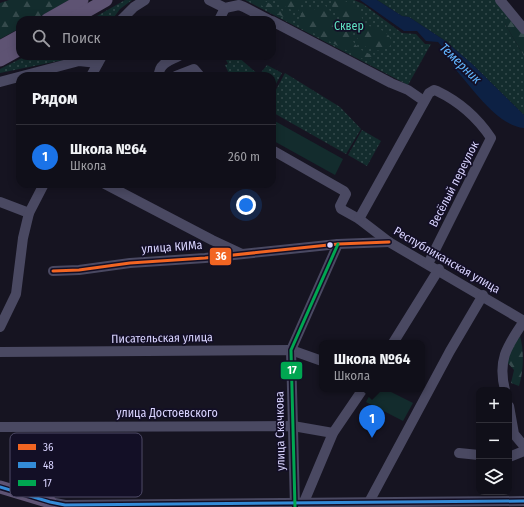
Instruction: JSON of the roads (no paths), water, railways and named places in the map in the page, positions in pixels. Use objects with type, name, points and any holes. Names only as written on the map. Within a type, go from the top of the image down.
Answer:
[{"type":"main road","points":[[54,16],[82,0]]},
{"type":"main road","points":[[78,16],[106,0]]},
{"type":"main road","points":[[0,47],[16,38]]},
{"type":"main road","points":[[0,60],[16,51]]},
{"type":"main road","points":[[0,487],[10,491]]},
{"type":"main road","points":[[28,497],[51,505]]},
{"type":"street","points":[[125,16],[134,7],[145,0]]},
{"type":"street","points":[[209,0],[225,8],[240,5],[261,16]]},
{"type":"street","points":[[500,0],[524,29]]},
{"type":"street","points":[[221,16],[225,8]]},
{"type":"street","points":[[276,24],[391,83],[408,90],[424,101],[359,220]]},
{"type":"street","points":[[93,72],[100,60]]},
{"type":"street","points":[[38,72],[80,61],[100,60]]},
{"type":"street","points":[[159,72],[163,64],[171,60]]},
{"type":"street","points":[[186,72],[194,69],[197,72]]},
{"type":"street","points":[[0,82],[16,78]]},
{"type":"street","name":"Весёлый переулок","points":[[424,101],[432,91],[437,91],[463,106],[491,138],[428,264]]},
{"type":"street","name":"Республиканская улица","points":[[276,152],[344,191],[346,196],[340,208],[389,242],[483,295],[524,321]]},
{"type":"street","points":[[0,327],[16,294],[23,238],[29,213],[42,188]]},
{"type":"street","points":[[113,188],[242,254]]},
{"type":"street","points":[[0,202],[29,213]]},
{"type":"street","name":"улица КИМа","points":[[53,271],[79,270],[130,263],[242,254],[338,244],[389,242]]},
{"type":"street","name":"улица Скачкова","points":[[298,503],[293,426],[291,350],[338,244]]},
{"type":"street","points":[[395,340],[439,270]]},
{"type":"street","points":[[369,502],[450,351],[483,295]]},
{"type":"street","points":[[505,387],[503,373],[504,352],[524,321]]},
{"type":"street","name":"Писательская улица","points":[[0,352],[291,350],[319,360]]},
{"type":"street","points":[[298,503],[333,434],[362,392]]},
{"type":"street","points":[[512,423],[514,434],[524,446]]},
{"type":"street","name":"улица Достоевского","points":[[0,427],[293,426],[333,434]]},
{"type":"street","points":[[512,456],[524,451]]},
{"type":"street","points":[[459,453],[476,455]]},
{"type":"street","points":[[51,505],[524,501]]},
{"type":"water","name":"Темерник","points":[[360,0],[377,0],[402,16],[409,17],[444,40],[471,63],[524,115],[524,128],[514,126],[504,120],[486,104],[454,68],[451,57],[438,42],[426,41],[417,31],[404,31]]},
{"type":"place","name":"Школа №64","points":[[372,438]]},
{"type":"park label","name":"Сквер","points":[[349,26]]}]
